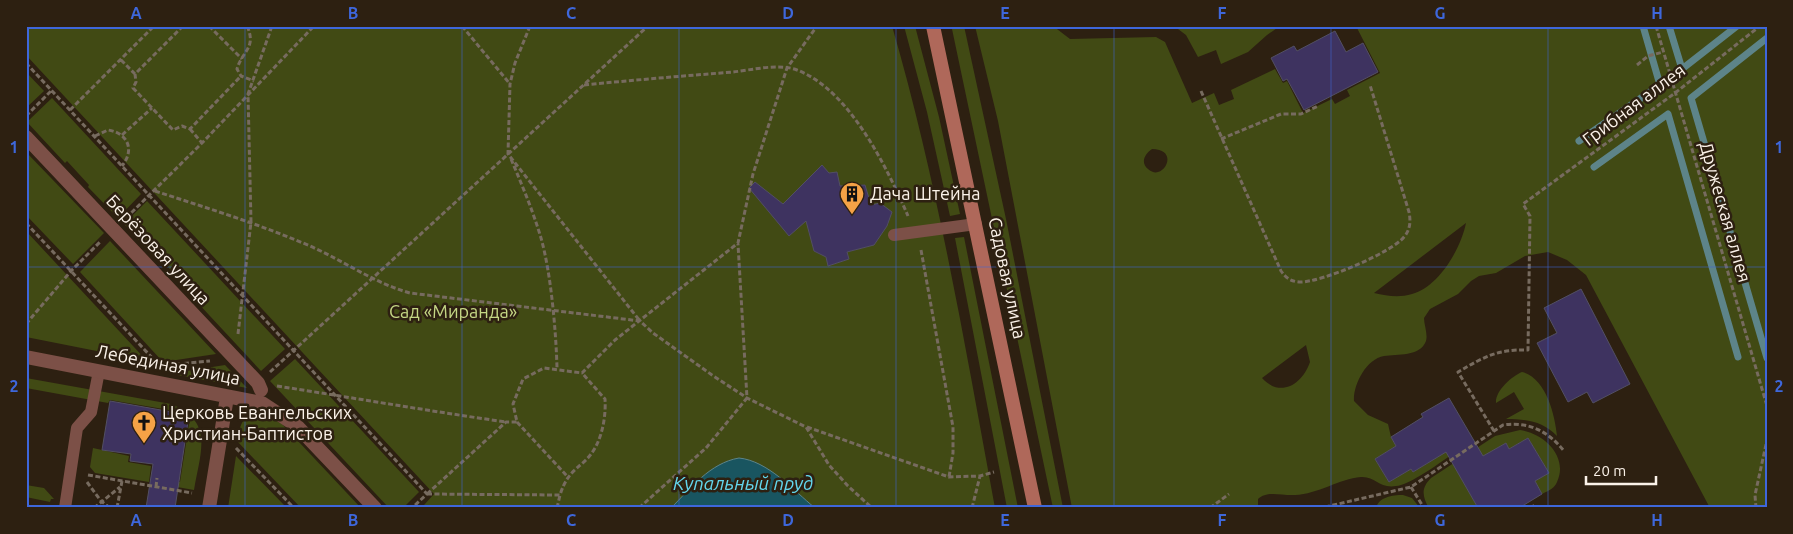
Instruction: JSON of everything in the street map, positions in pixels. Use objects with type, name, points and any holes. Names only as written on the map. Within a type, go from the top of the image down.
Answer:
[{"type":"main road","name":"Садовая улица","points":[[933,26],[1034,508]]},
{"type":"street","name":"Берёзовая улица","points":[[26,137],[235,358],[259,386]]},
{"type":"street","name":"Лебединая улица","points":[[26,357],[262,403],[297,426],[375,508]]},
{"type":"street","points":[[209,508],[227,397]]},
{"type":"lane","points":[[894,235],[976,224]]},
{"type":"lane","points":[[65,508],[77,428],[91,412],[99,371]]},
{"type":"path","points":[[70,110],[154,26]]},
{"type":"path","points":[[135,74],[183,26]]},
{"type":"path","points":[[209,26],[242,59]]},
{"type":"path","points":[[247,26],[250,44],[237,69],[241,76],[254,81]]},
{"type":"path","points":[[235,358],[250,222],[248,94],[272,26]]},
{"type":"path","points":[[26,324],[71,272],[113,229],[155,191],[314,26]]},
{"type":"path","points":[[462,26],[510,84]]},
{"type":"path","points":[[530,26],[521,45],[510,84],[508,154],[528,198],[542,240],[548,275],[557,368]]},
{"type":"path","points":[[259,386],[372,278],[648,26]]},
{"type":"path","points":[[639,508],[706,448],[747,398],[738,244],[753,174],[787,68],[817,26]]},
{"type":"path","name":"Дружеская аллея","points":[[1656,26],[1767,406]]},
{"type":"path","name":"Грибная аллея","points":[[1494,431],[1458,372],[1496,352],[1528,350],[1530,216],[1523,204],[1675,92],[1760,26]]},
{"type":"path","points":[[1636,65],[1648,56],[1663,52]]},
{"type":"path","points":[[121,60],[135,74],[136,82],[133,88],[173,130],[182,126],[190,129],[202,143]]},
{"type":"path","points":[[26,63],[427,494],[560,495]]},
{"type":"path","points":[[584,85],[787,68],[814,79],[829,90],[850,115],[888,174],[915,232],[928,276],[953,427],[953,453],[949,477]]},
{"type":"path","points":[[190,129],[241,76]]},
{"type":"path","points":[[1201,91],[1284,277],[1302,282],[1318,278],[1387,251],[1404,237],[1408,230],[1411,221],[1409,212],[1370,85]]},
{"type":"path","points":[[26,116],[52,90]]},
{"type":"path","points":[[1221,139],[1281,114],[1301,114],[1318,106]]},
{"type":"path","points":[[122,135],[152,108]]},
{"type":"path","points":[[95,136],[108,130],[122,135],[129,147],[126,160],[122,166]]},
{"type":"path","points":[[508,154],[640,321],[693,362],[747,398],[806,427],[949,477],[980,476],[994,472]]},
{"type":"path","points":[[155,191],[250,222],[330,255],[390,287],[410,293],[640,321]]},
{"type":"path","points":[[26,223],[180,387]]},
{"type":"path","points":[[582,373],[615,340],[738,244]]},
{"type":"path","points":[[557,508],[567,476],[594,449],[606,414],[605,399],[582,373],[557,368],[544,368],[523,379],[517,389],[513,404],[517,422],[567,476]]},
{"type":"path","points":[[259,386],[334,394],[404,408],[517,422]]},
{"type":"path","points":[[412,508],[506,422]]},
{"type":"path","points":[[1326,507],[1411,487],[1499,426],[1510,424],[1531,426],[1550,436],[1564,452]]},
{"type":"path","points":[[806,427],[829,465],[872,508]]},
{"type":"path","points":[[222,432],[294,508]]},
{"type":"path","points":[[1756,508],[1755,495],[1767,440]]},
{"type":"path","points":[[85,474],[198,494]]},
{"type":"path","points":[[972,508],[980,476]]},
{"type":"path","points":[[156,487],[157,478]]},
{"type":"path","points":[[85,479],[101,501],[110,508]]},
{"type":"path","points":[[117,508],[122,481]]},
{"type":"path","points":[[94,508],[120,487]]},
{"type":"path","points":[[1411,487],[1424,508]]},
{"type":"path","points":[[1210,508],[1229,494]]},
{"type":"path","points":[[416,504],[419,508]]},
{"type":"path","points":[[1530,508],[1535,505]]},
{"type":"green space","name":"Сад «Миранда»","points":[[26,26],[892,26],[937,205],[995,508],[815,508],[765,467],[699,480],[671,508],[426,508],[424,505],[434,494],[26,55]],"holes":[[[856,184],[865,185],[871,205],[881,203],[882,207],[889,210],[888,225],[878,228],[870,246],[847,252],[849,259],[829,265],[824,253],[820,254],[814,251],[812,243]]]},
{"type":"green space","points":[[904,26],[915,26],[939,117],[960,214],[950,216],[927,112]]},
{"type":"green space","points":[[964,26],[1006,219],[1063,508],[1053,508],[952,29]]},
{"type":"green space","points":[[975,26],[1053,26],[1070,39],[1156,37],[1165,42],[1192,103],[1214,93],[1219,105],[1234,99],[1231,90],[1275,69],[1283,83],[1287,81],[1303,113],[1332,99],[1335,104],[1350,96],[1347,90],[1380,73],[1356,26],[1767,26],[1767,508],[1710,508],[1586,275],[1567,260],[1548,252],[1525,256],[1496,273],[1479,276],[1471,281],[1458,294],[1430,309],[1424,318],[1427,335],[1426,341],[1419,350],[1408,354],[1384,356],[1366,367],[1358,381],[1354,401],[1368,415],[1388,424],[1391,437],[1396,446],[1375,459],[1389,482],[1411,469],[1413,472],[1428,463],[1426,460],[1470,433],[1472,437],[1467,444],[1417,478],[1401,485],[1388,486],[1366,477],[1353,478],[1304,494],[1262,496],[1258,499],[1258,508],[1072,508],[998,121]],"holes":[[[1152,149],[1161,150],[1166,154],[1166,164],[1164,169],[1159,172],[1148,169],[1144,164],[1147,153]],[[1466,223],[1454,255],[1440,275],[1422,290],[1402,296],[1374,293]],[[1306,345],[1310,362],[1302,377],[1296,382],[1283,388],[1269,384],[1262,378]]]},
{"type":"green space","points":[[1174,26],[1280,26],[1248,52],[1221,64],[1216,50],[1198,57],[1186,35]]},
{"type":"green space","points":[[26,72],[44,91],[26,108]]},
{"type":"green space","points":[[52,98],[141,194],[118,218],[88,187],[89,185],[67,161],[65,163],[27,122]]},
{"type":"green space","points":[[26,152],[104,233],[73,264],[26,215]]},
{"type":"green space","points":[[147,201],[285,349],[261,371],[183,287],[184,285],[160,258],[157,260],[124,224]]},
{"type":"green space","points":[[26,231],[147,361],[26,337]]},
{"type":"green space","points":[[964,237],[1018,508],[1007,508],[955,238]]},
{"type":"green space","points":[[110,241],[216,354],[163,362],[80,272]]},
{"type":"green space","points":[[295,359],[419,492],[403,508],[389,508],[270,381]]},
{"type":"green space","points":[[225,365],[247,388],[174,373]]},
{"type":"green space","points":[[1522,372],[1537,382],[1548,398],[1557,436],[1540,424],[1506,419],[1524,409],[1514,392],[1496,403],[1496,398],[1505,384]]},
{"type":"green space","points":[[26,378],[171,404],[185,411],[194,419],[199,429],[201,440],[201,451],[194,490],[160,484],[161,480],[180,482],[189,424],[181,412],[110,400],[108,403],[26,388]]},
{"type":"green space","points":[[253,414],[264,414],[282,424],[361,508],[301,508],[237,441],[243,421]]},
{"type":"green space","points":[[1520,430],[1529,432],[1545,441],[1557,455],[1560,463],[1560,472],[1553,488],[1542,494],[1535,481],[1549,473],[1528,438],[1509,449],[1506,443],[1482,457],[1461,477],[1478,508],[1429,508],[1425,500],[1424,489],[1431,478],[1495,436]]},
{"type":"green space","points":[[93,448],[129,456],[128,462],[151,466],[149,482],[95,473],[90,467]]},
{"type":"green space","points":[[236,456],[287,508],[228,508]]},
{"type":"green space","points":[[26,485],[44,488],[54,499],[51,499],[50,502],[26,497]]},
{"type":"green space","points":[[1403,495],[1412,498],[1420,508],[1376,508],[1383,499],[1390,496]]},
{"type":"water","name":"Купальный пруд","points":[[739,458],[750,460],[770,470],[815,508],[671,508],[710,471],[719,465]]},
{"type":"building","points":[[1335,31],[1346,52],[1363,43],[1378,72],[1304,110],[1287,79],[1283,81],[1271,58],[1294,46],[1297,51]]},
{"type":"building","name":"Дача Штейна","points":[[822,165],[829,173],[837,172],[840,186],[865,185],[871,205],[880,203],[892,212],[887,226],[874,245],[847,252],[849,259],[828,266],[826,257],[814,251],[806,221],[789,236],[749,188],[755,182],[783,204]]},
{"type":"building","points":[[1581,289],[1630,384],[1593,403],[1587,392],[1568,402],[1537,343],[1557,333],[1544,308]]},
{"type":"building","points":[[1449,398],[1483,456],[1506,443],[1509,449],[1528,438],[1549,473],[1535,481],[1542,494],[1519,508],[1478,508],[1446,452],[1413,472],[1411,469],[1389,482],[1375,459],[1396,446],[1391,437],[1423,417],[1421,414]]},
{"type":"building","name":"Церковь Евангельских Христиан-Баптистов","points":[[110,401],[189,415],[175,508],[146,508],[153,464],[130,461],[131,454],[102,450]]},
{"type":"waterway","points":[[1579,141],[1660,85],[1643,26]]},
{"type":"waterway","points":[[1669,26],[1682,69],[1737,26]]},
{"type":"waterway","points":[[1767,38],[1691,98],[1767,358]]},
{"type":"waterway","points":[[1594,167],[1668,114],[1738,357]]},
{"type":"place","name":"Дача Штейна","points":[[852,215]]},
{"type":"place","name":"Церковь Евангельских Христиан-Баптистов","points":[[144,444]]}]
